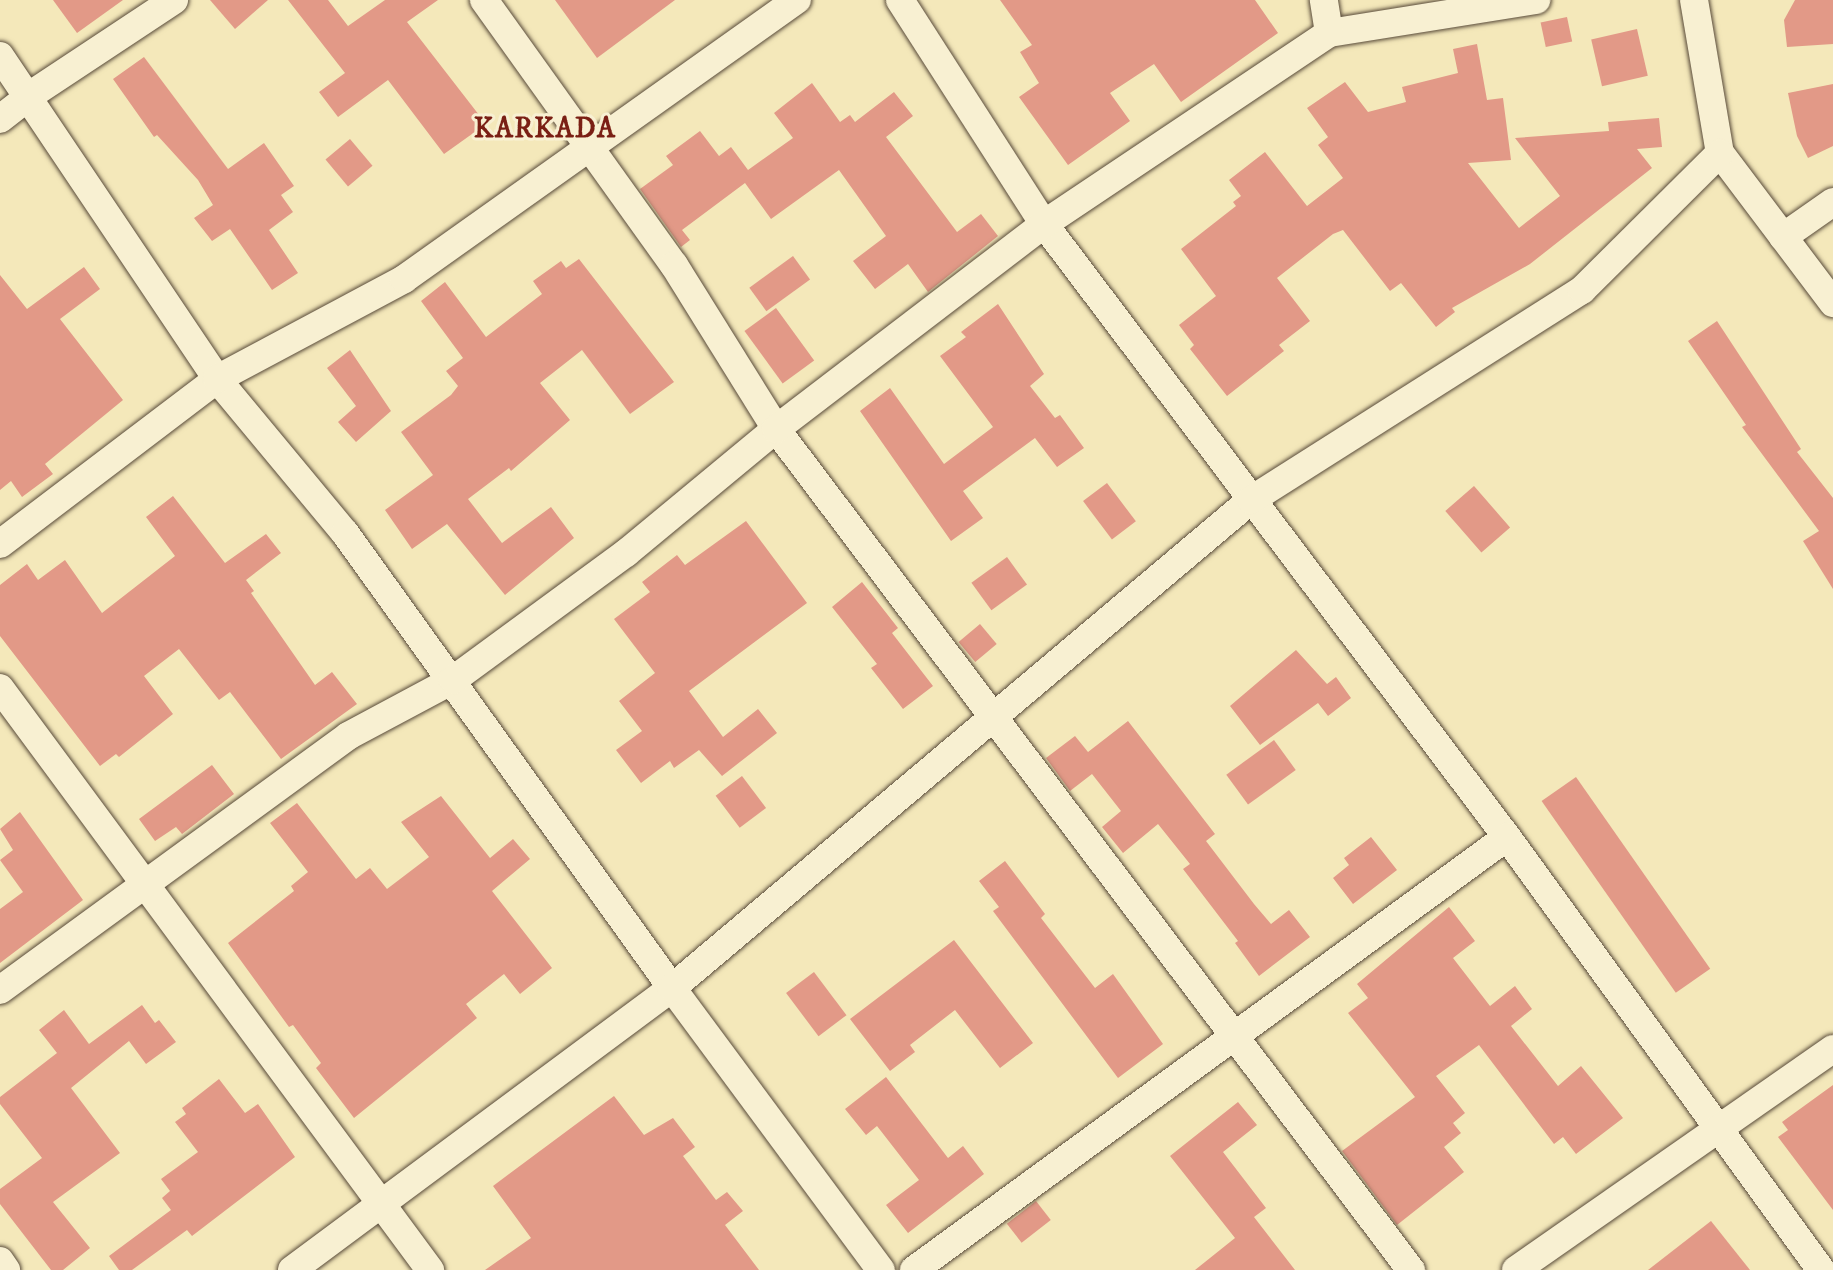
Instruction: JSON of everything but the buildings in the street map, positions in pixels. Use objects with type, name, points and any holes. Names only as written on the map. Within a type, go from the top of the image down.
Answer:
[{"type":"street","points":[[0,119],[29,96],[174,0]]},
{"type":"street","points":[[484,0],[674,266],[776,429],[992,719],[1236,1036],[1411,1270]]},
{"type":"street","points":[[0,544],[218,380],[404,279],[797,0]]},
{"type":"street","points":[[900,0],[1044,224],[1507,837],[1821,1270]]},
{"type":"street","points":[[1323,0],[1329,33]]},
{"type":"street","points":[[0,990],[348,736],[453,680],[626,553],[776,429],[1044,224],[1329,33],[1536,0]]},
{"type":"street","points":[[1694,0],[1720,153],[1833,303]]},
{"type":"street","points":[[0,56],[218,380],[345,533],[453,680],[672,988],[881,1270]]},
{"type":"street","points":[[292,1270],[672,988],[1251,500],[1582,290],[1720,153]]},
{"type":"street","points":[[1783,237],[1833,202]]},
{"type":"street","points":[[0,688],[430,1270]]},
{"type":"street","points":[[914,1270],[1507,837]]},
{"type":"street","points":[[1516,1270],[1833,1049]]},
{"type":"street","points":[[0,1261],[6,1270]]},
{"type":"district","name":"KARKADA","points":[[545,129]]}]
